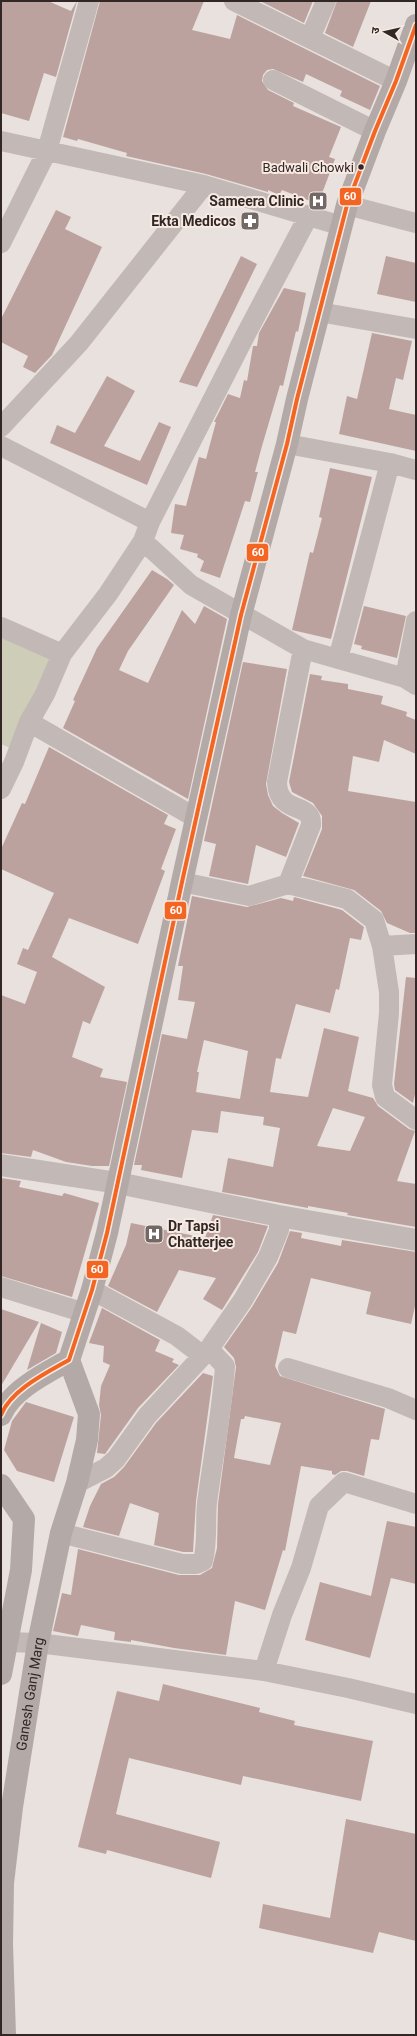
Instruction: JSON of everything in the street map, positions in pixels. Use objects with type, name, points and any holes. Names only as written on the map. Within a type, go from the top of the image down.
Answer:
[{"type":"main road","points":[[1,1415],[16,1396],[32,1382],[68,1360],[92,1290],[118,1183],[241,615],[288,444],[296,399],[344,216],[374,131],[396,81],[416,25]]},
{"type":"main road","name":"Ganesh Ganj Marg","points":[[4,2032],[2,1944],[3,1884],[12,1807],[38,1644],[61,1533],[77,1483],[87,1440],[88,1414],[68,1360]]},
{"type":"main road","points":[[1,1485],[24,1518],[21,1570],[1,1674]]},
{"type":"street","points":[[1,243],[47,151],[89,1]]},
{"type":"street","points":[[234,1],[396,81]]},
{"type":"street","points":[[310,38],[326,1]]},
{"type":"street","points":[[273,80],[374,131]]},
{"type":"street","points":[[1,141],[204,185],[309,215],[344,216],[416,224]]},
{"type":"street","points":[[1,427],[79,343],[204,185]]},
{"type":"street","points":[[1,789],[8,760],[45,694],[62,654],[108,594],[143,541],[150,522],[246,334],[309,215]]},
{"type":"street","points":[[319,312],[416,329]]},
{"type":"street","points":[[288,444],[390,462],[416,470]]},
{"type":"street","points":[[1,446],[150,522]]},
{"type":"street","points":[[338,659],[390,462]]},
{"type":"street","points":[[143,541],[191,585],[241,615],[303,649],[410,682],[416,621]]},
{"type":"street","points":[[1,628],[62,654]]},
{"type":"street","points":[[288,884],[311,825],[311,818],[309,814],[287,804],[280,798],[276,782],[303,649]]},
{"type":"street","points":[[29,722],[196,818]]},
{"type":"street","points":[[182,882],[249,896],[288,884],[347,899],[374,920],[382,946],[386,968],[389,1013],[382,1085],[385,1097],[416,1120]]},
{"type":"street","points":[[382,946],[416,944]]},
{"type":"street","points":[[1,1165],[118,1183],[279,1216],[416,1240]]},
{"type":"street","points":[[77,1483],[106,1468],[116,1459],[147,1416],[206,1352],[243,1300],[268,1257],[279,1230],[279,1216]]},
{"type":"street","points":[[1,1287],[85,1312]]},
{"type":"street","points":[[61,1533],[182,1564],[196,1564],[203,1561],[206,1550],[206,1510],[220,1420],[225,1366],[206,1352],[92,1290]]},
{"type":"street","points":[[288,1368],[388,1398],[416,1410]]},
{"type":"street","points":[[264,1671],[282,1615],[301,1568],[319,1506],[344,1482],[416,1504]]},
{"type":"street","points":[[7,1642],[38,1644],[264,1671],[348,1688],[416,1704]]},
{"type":"green space","points":[[1,636],[56,660],[13,749],[1,744]]},
{"type":"building","points":[[1,1],[48,1],[71,11],[77,1],[56,77],[44,73],[29,121],[1,113]]},
{"type":"building","points":[[100,1],[204,1],[192,30],[230,39],[237,15],[380,86],[370,110],[340,96],[342,91],[306,74],[303,82],[273,69],[267,70],[263,75],[262,81],[268,90],[294,103],[293,106],[341,127],[329,157],[335,159],[318,204],[282,190],[279,195],[268,190],[268,192],[206,174],[126,156],[127,153],[78,139],[77,141],[63,137]]},
{"type":"building","points":[[260,1],[313,1],[304,23]]},
{"type":"building","points":[[337,1],[371,1],[353,47],[325,33]]},
{"type":"building","points":[[56,210],[71,217],[65,229],[102,247],[52,355],[35,373],[23,367],[28,356],[1,342],[1,319]]},
{"type":"building","points":[[241,256],[257,264],[197,387],[179,382]]},
{"type":"building","points":[[386,256],[416,263],[416,302],[377,294]]},
{"type":"building","points":[[284,288],[306,293],[298,332],[296,331],[283,386],[280,385],[262,446],[255,472],[258,472],[250,502],[245,501],[220,578],[200,571],[204,561],[197,557],[198,554],[180,549],[184,535],[171,533],[175,504],[186,506],[199,457],[206,459],[216,422],[214,422],[228,394],[240,398],[244,380],[247,381],[253,346],[257,346],[259,333]]},
{"type":"building","points":[[372,333],[412,341],[403,380],[396,378],[389,409],[416,415],[416,451],[339,434],[347,396],[357,399]]},
{"type":"building","points":[[107,376],[135,391],[104,446],[140,461],[159,422],[171,427],[147,485],[50,443],[57,425],[75,433]]},
{"type":"building","points":[[330,468],[372,477],[331,639],[292,630],[310,552],[313,553],[322,518],[319,517]]},
{"type":"building","points":[[152,570],[174,585],[128,651],[119,670],[148,683],[182,610],[195,624],[204,606],[227,619],[188,799],[63,728],[75,701],[73,700],[97,648]]},
{"type":"building","points":[[364,606],[406,616],[397,658],[361,649],[362,646],[354,644]]},
{"type":"building","points":[[243,662],[287,669],[266,784],[268,795],[273,806],[299,823],[286,857],[256,845],[248,884],[209,876],[216,844],[204,841]]},
{"type":"building","points":[[310,674],[322,676],[321,680],[348,684],[348,689],[383,696],[381,704],[407,712],[406,716],[416,720],[416,754],[384,740],[379,762],[353,756],[348,791],[416,802],[416,933],[410,933],[387,923],[381,911],[354,890],[303,876],[322,829],[322,816],[313,803],[292,792],[289,782]]},
{"type":"building","points":[[49,747],[168,815],[164,824],[176,829],[161,869],[165,871],[138,944],[69,918],[52,957],[105,987],[90,1024],[83,1021],[72,1057],[103,1069],[100,1077],[127,1082],[109,1166],[92,1166],[66,1162],[33,1150],[31,1157],[1,1153],[1,995],[25,1004],[37,972],[17,964],[23,948],[28,950],[54,893],[1,869],[1,849],[22,803],[25,804]]},
{"type":"building","points":[[192,896],[247,907],[281,898],[293,901],[294,897],[342,910],[364,927],[361,940],[350,938],[339,990],[336,989],[330,1013],[296,1004],[281,1059],[276,1058],[270,1092],[308,1097],[324,1028],[359,1037],[348,1091],[373,1098],[378,1106],[409,1129],[415,1131],[397,1181],[416,1184],[416,1227],[347,1215],[348,1213],[308,1206],[308,1208],[222,1192],[228,1158],[273,1167],[280,1128],[263,1125],[264,1117],[221,1111],[218,1133],[192,1130],[182,1178],[141,1170],[142,1165],[134,1165],[162,1034],[187,1039],[195,1002],[178,1000],[183,966],[178,966]],"holes":[[[204,1040],[248,1051],[240,1099],[196,1092],[199,1072],[197,1072]],[[333,1108],[365,1117],[350,1151],[317,1146]]]},
{"type":"building","points":[[406,977],[416,978],[416,1090],[413,1103],[395,1090],[394,1084]]},
{"type":"building","points":[[1,1178],[21,1181],[19,1187],[62,1196],[64,1193],[99,1203],[72,1297],[1,1276]]},
{"type":"building","points":[[213,1215],[268,1226],[258,1252],[222,1310],[203,1299],[216,1278],[179,1270],[157,1312],[108,1286],[126,1245],[131,1223],[205,1238]]},
{"type":"building","points":[[290,1231],[302,1233],[301,1238],[341,1246],[342,1240],[416,1252],[416,1302],[411,1324],[366,1314],[371,1292],[311,1278],[296,1334],[283,1331],[275,1366],[280,1376],[385,1409],[379,1440],[371,1439],[364,1476],[347,1471],[341,1471],[335,1475],[332,1474],[332,1471],[301,1466],[285,1551],[283,1550],[265,1610],[235,1601],[226,1655],[131,1640],[131,1642],[114,1640],[115,1632],[81,1625],[78,1636],[53,1631],[62,1593],[71,1595],[78,1549],[179,1575],[200,1575],[212,1568],[217,1548],[218,1504],[236,1367],[234,1358],[224,1347],[252,1307],[278,1263]],"holes":[[[245,1416],[281,1423],[270,1465],[234,1458],[241,1419],[244,1419]]]},
{"type":"building","points":[[102,1308],[160,1340],[155,1351],[174,1359],[172,1362],[179,1365],[138,1408],[105,1454],[97,1453],[101,1415],[99,1405],[101,1386],[110,1365],[103,1362],[104,1346],[89,1343]]},
{"type":"building","points":[[1,1309],[39,1322],[1,1386]]},
{"type":"building","points":[[41,1323],[62,1332],[56,1353],[27,1370]]},
{"type":"building","points":[[203,1373],[213,1376],[196,1501],[193,1552],[183,1552],[154,1545],[159,1513],[130,1503],[119,1536],[83,1527],[90,1506],[101,1484],[114,1477],[124,1467],[156,1423]]},
{"type":"building","points":[[26,1402],[74,1417],[54,1482],[17,1471],[4,1450],[12,1421]]},
{"type":"building","points":[[387,1521],[416,1527],[416,1584],[391,1578],[370,1658],[305,1640],[320,1582],[371,1596]]},
{"type":"building","points":[[163,1684],[260,1708],[259,1712],[295,1721],[294,1725],[373,1741],[361,1801],[243,1776],[241,1785],[129,1758],[116,1814],[220,1842],[211,1878],[107,1850],[106,1854],[78,1847],[117,1691],[159,1701]]},
{"type":"building","points":[[346,1819],[416,1834],[416,1941],[379,1932],[373,1953],[259,1928],[263,1904],[330,1918]]},
{"type":"transit line","name":"60","points":[[1,1415],[6,1406],[21,1390],[69,1360],[92,1290],[107,1233],[241,615],[287,444],[297,399],[347,205],[396,81],[416,25]]},
{"type":"place","name":"Badwali Chowki","points":[[361,167]]},
{"type":"place","name":"Sameera Clinic","points":[[318,201]]},
{"type":"place","name":"Ekta Medicos","points":[[250,221]]},
{"type":"place","name":"Dr Tapsi Chatterjee","points":[[154,1234]]}]
